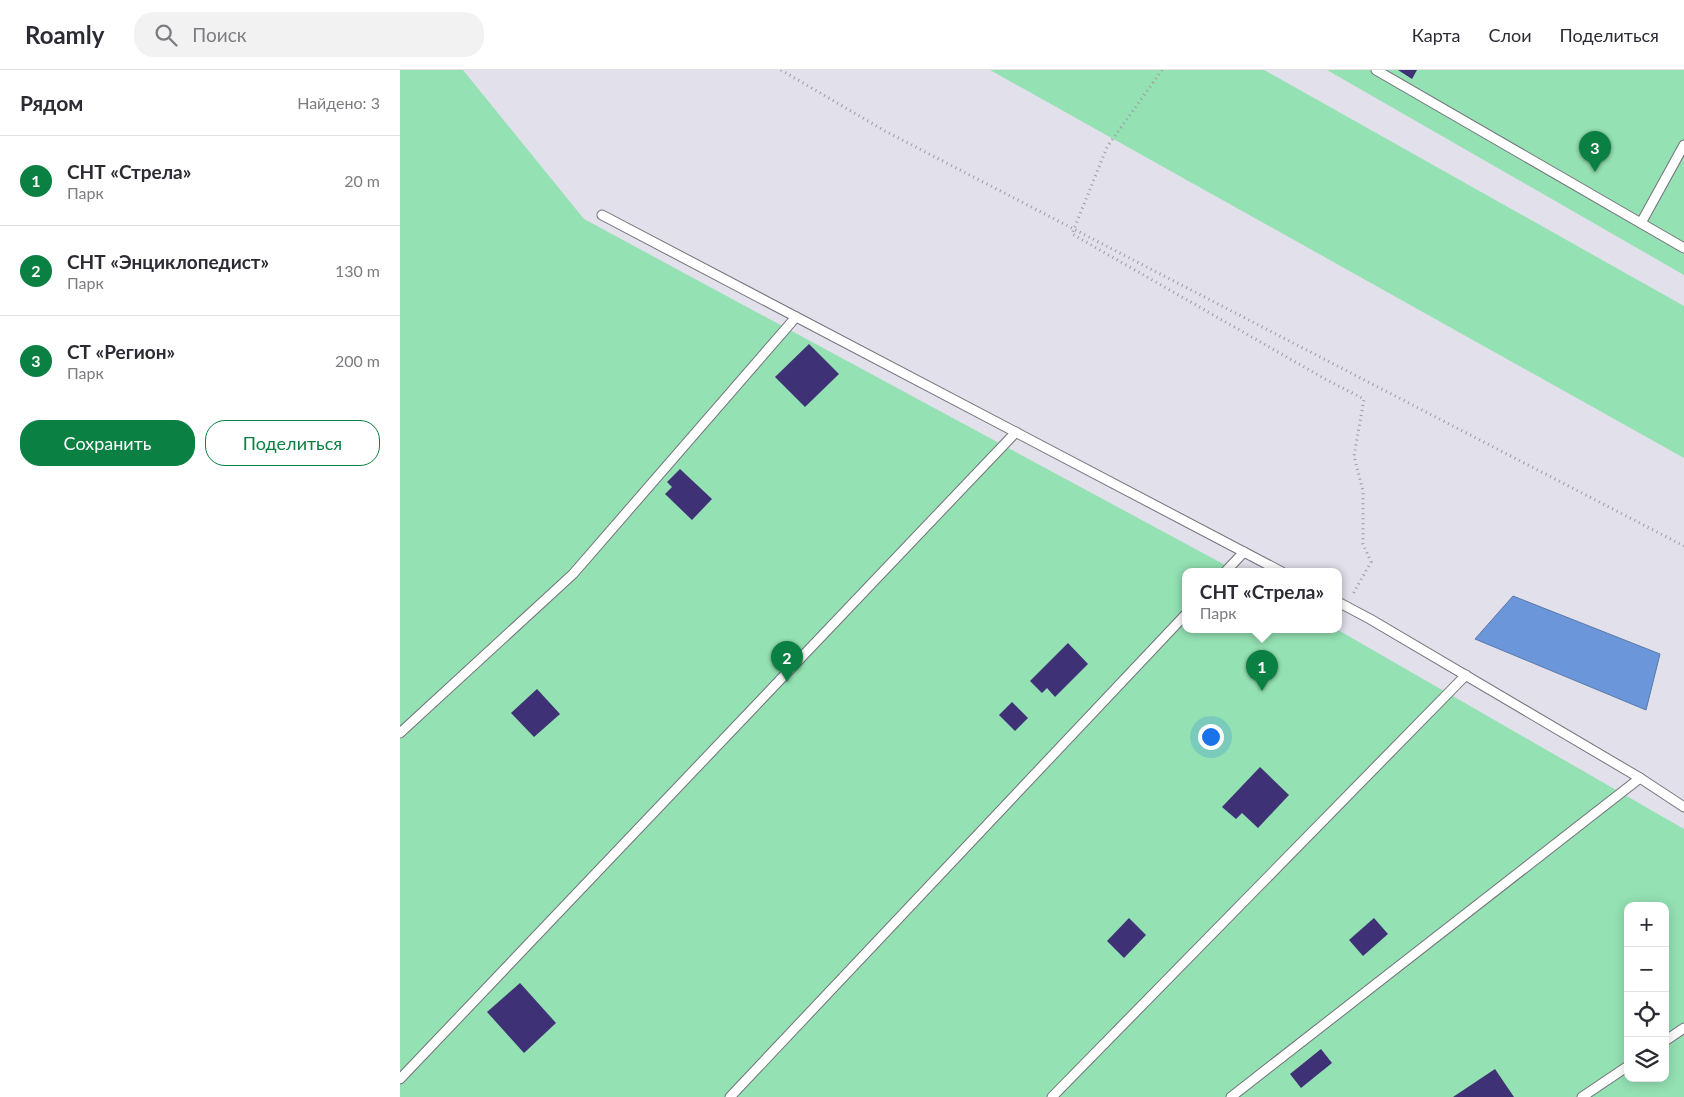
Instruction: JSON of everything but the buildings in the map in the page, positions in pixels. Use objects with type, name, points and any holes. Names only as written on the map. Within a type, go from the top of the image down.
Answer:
[{"type":"lane","points":[[1376,70],[1684,248]]},
{"type":"lane","points":[[1640,223],[1684,145]]},
{"type":"lane","points":[[602,215],[1274,568]]},
{"type":"lane","points":[[400,733],[573,574],[796,317]]},
{"type":"lane","points":[[400,1079],[1016,432]]},
{"type":"lane","points":[[1229,568],[1244,552]]},
{"type":"lane","points":[[1342,604],[1640,778],[1684,807]]},
{"type":"lane","points":[[730,1097],[1182,618]]},
{"type":"lane","points":[[1052,1097],[1466,675]]},
{"type":"lane","points":[[1231,1097],[1640,778]]},
{"type":"lane","points":[[1669,1038],[1684,1028]]},
{"type":"lane","points":[[1582,1097],[1624,1069]]},
{"type":"path","points":[[781,70],[885,130],[1684,546]]},
{"type":"path","points":[[1162,70],[1108,147],[1072,234],[1325,379],[1364,399],[1354,456],[1363,491],[1363,544],[1371,562],[1342,604]]},
{"type":"green space","points":[[400,70],[463,70],[584,219],[1231,568],[1182,568],[1182,633],[1342,632],[1684,829],[1684,1097],[400,1097]]},
{"type":"green space","points":[[990,70],[1264,70],[1684,306],[1684,458]]},
{"type":"green space","points":[[1327,70],[1684,70],[1684,275]]},
{"type":"water","points":[[1513,596],[1660,654],[1646,710],[1475,639]]},
{"type":"place","name":"СТ «Регион»","points":[[1595,172]]},
{"type":"place","name":"СНТ «Энциклопедист»","points":[[787,682]]},
{"type":"place","name":"СНТ «Стрела»","points":[[1262,691]]}]
